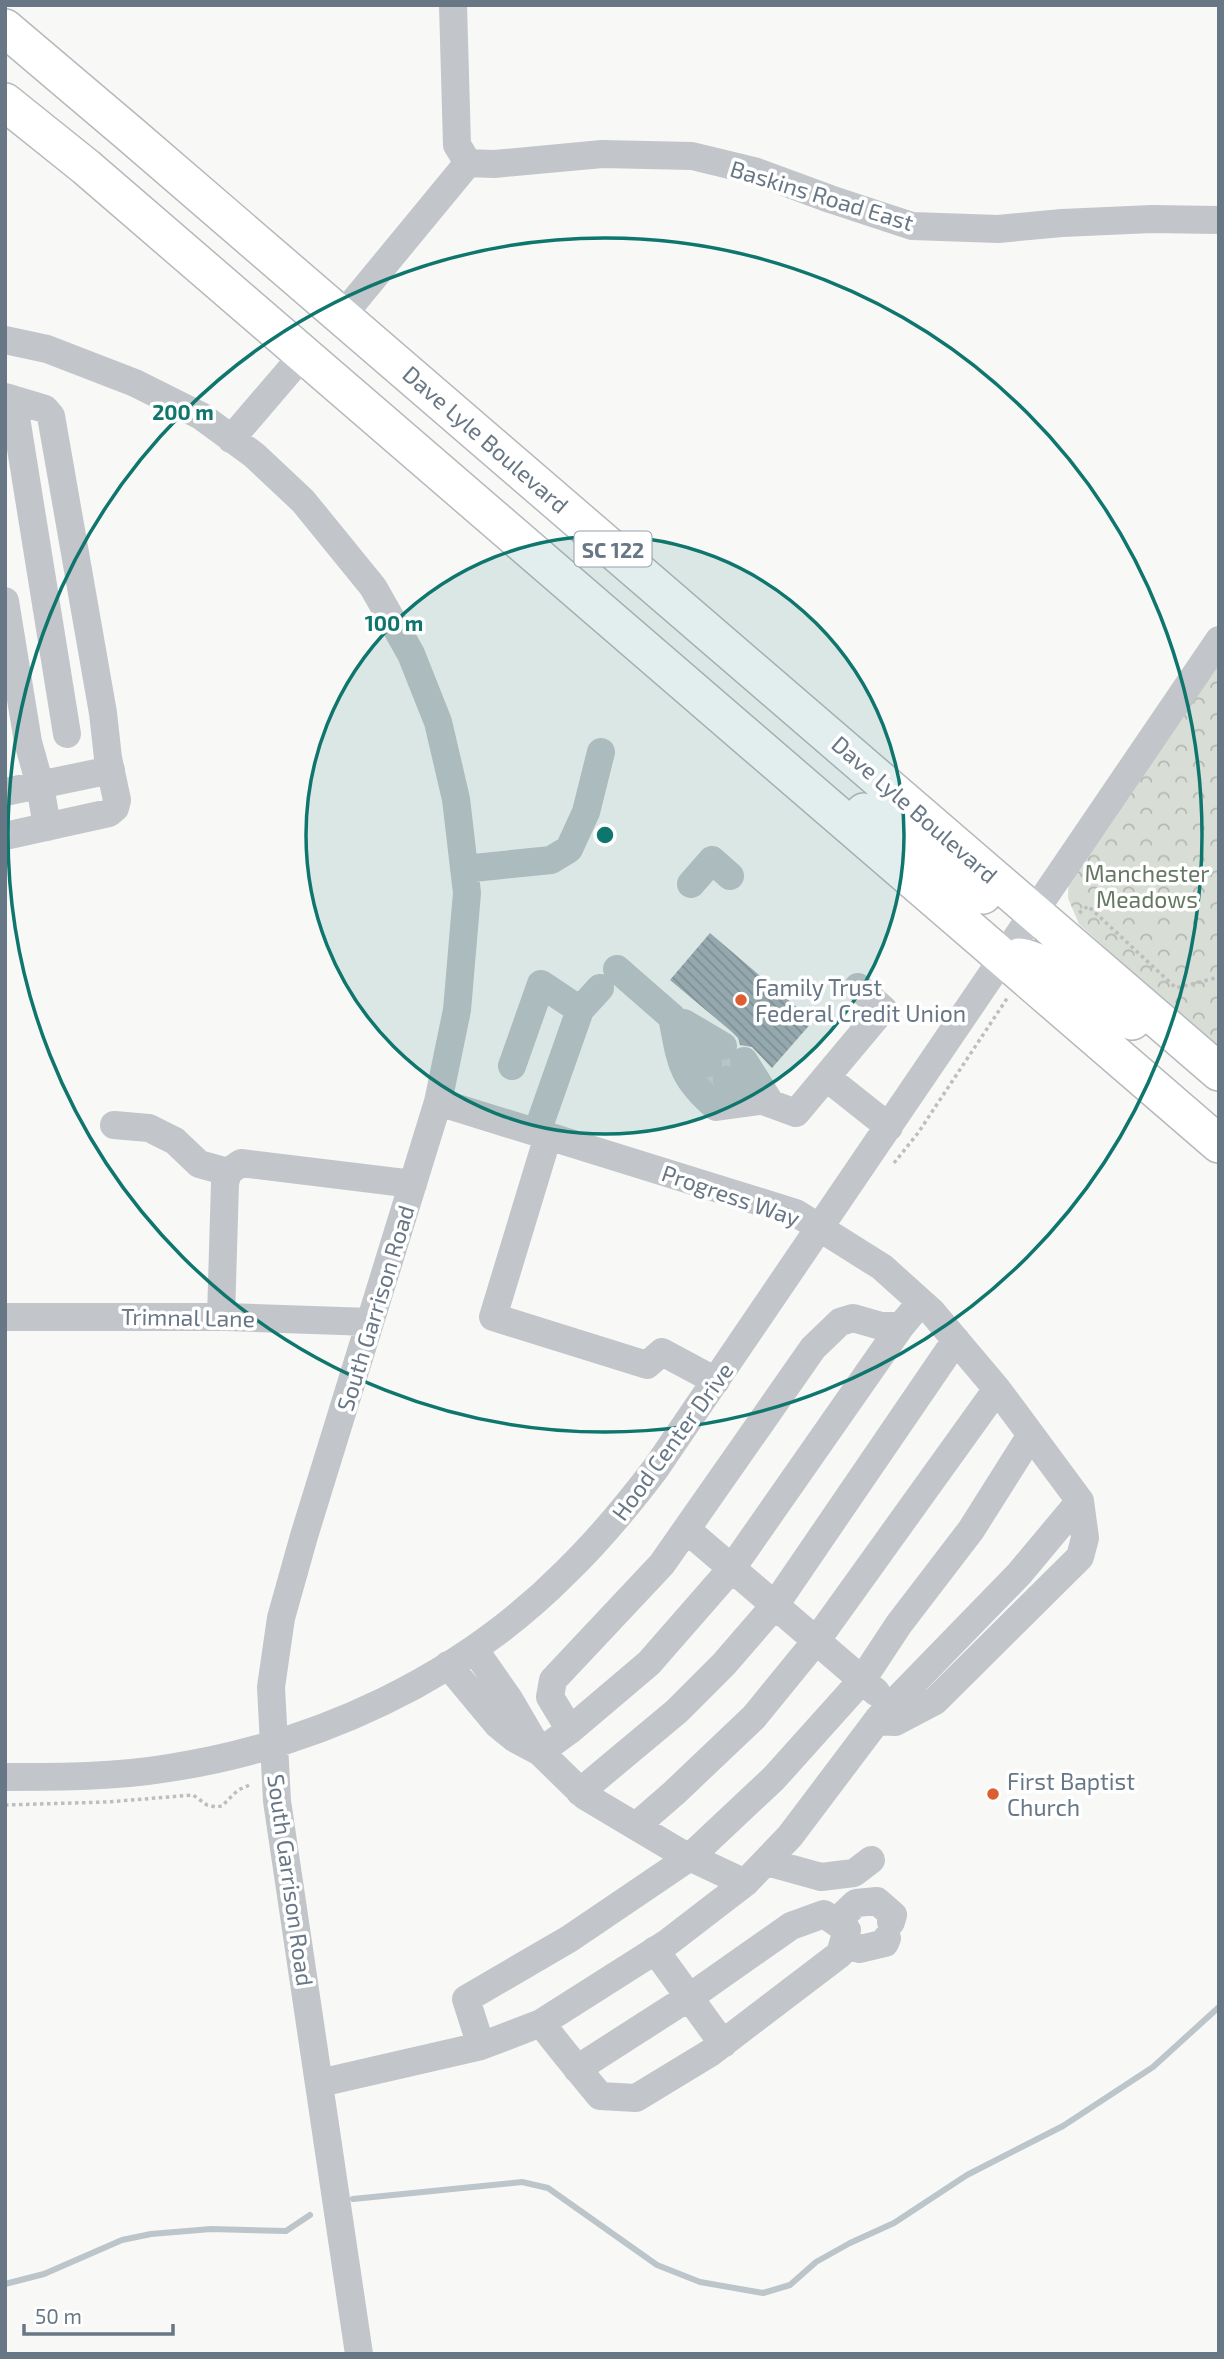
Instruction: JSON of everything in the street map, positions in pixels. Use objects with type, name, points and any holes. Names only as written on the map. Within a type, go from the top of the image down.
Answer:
[{"type":"main road","name":"Dave Lyle Boulevard","points":[[5,28],[342,316],[1029,934],[1219,1144]]},
{"type":"main road","name":"Dave Lyle Boulevard","points":[[5,102],[86,167],[697,695],[1219,1074]]},
{"type":"main road","points":[[697,695],[1004,910],[1015,916],[1026,916],[1029,934],[1026,957],[1219,1074]]},
{"type":"street","points":[[342,316],[468,163],[457,145],[453,5]]},
{"type":"street","name":"Baskins Road East","points":[[468,163],[494,164],[602,154],[692,156],[754,171],[912,226],[998,229],[1152,219],[1219,220]]},
{"type":"street","name":"South Garrison Road","points":[[5,340],[47,349],[135,383],[201,416],[254,455],[303,501],[373,587],[411,654],[438,722],[456,799],[467,892],[457,1010],[438,1101],[281,1618],[271,1687],[277,1801],[359,2354]]},
{"type":"street","points":[[231,439],[303,355]]},
{"type":"street","points":[[5,836],[109,813],[115,808],[117,800],[51,416],[45,409],[9,398],[66,734]]},
{"type":"street","points":[[5,601],[17,744],[40,785],[47,827]]},
{"type":"street","name":"Hood Center Drive","points":[[5,1777],[114,1774],[168,1768],[273,1745],[320,1729],[372,1708],[474,1649],[512,1621],[565,1574],[613,1523],[656,1468],[888,1127],[1029,934],[1219,640]]},
{"type":"street","points":[[17,744],[105,727]]},
{"type":"street","points":[[464,869],[551,860],[569,849],[586,812],[601,752]]},
{"type":"street","points":[[5,792],[111,770]]},
{"type":"street","points":[[691,884],[712,860],[730,876]]},
{"type":"street","points":[[716,1381],[662,1352],[647,1365],[493,1317],[542,1134],[580,1010],[608,978],[672,1017],[749,1096],[796,1113],[883,1009],[858,987]]},
{"type":"street","points":[[512,1066],[541,984],[580,1010]]},
{"type":"street","points":[[672,1017],[683,1071],[700,1094],[716,1108],[765,1102]]},
{"type":"street","points":[[826,1077],[888,1127]]},
{"type":"street","name":"Progress Way","points":[[438,1101],[796,1213],[882,1267],[920,1301],[997,1389],[1080,1501],[1019,1574],[884,1713]]},
{"type":"street","points":[[114,1125],[149,1128],[175,1141],[199,1164],[228,1172]]},
{"type":"street","points":[[221,1317],[225,1182],[228,1172],[241,1163],[413,1184]]},
{"type":"street","points":[[540,1752],[649,1663],[732,1568],[920,1301]]},
{"type":"street","name":"Trimnal Lane","points":[[5,1317],[221,1317],[370,1321]]},
{"type":"street","points":[[570,1730],[550,1698],[553,1680],[662,1564],[813,1348],[840,1322],[853,1318],[881,1326],[901,1326]]},
{"type":"street","points":[[580,1792],[677,1711],[724,1664],[775,1605],[956,1340]]},
{"type":"street","points":[[636,1826],[754,1717],[816,1641],[997,1389]]},
{"type":"street","points":[[481,2046],[466,1998],[569,1939],[690,1857],[774,1778],[862,1680],[899,1624],[971,1530],[1031,1435]]},
{"type":"street","points":[[320,2084],[481,2046],[541,2023],[655,1950],[746,1883],[767,1862],[884,1713],[862,1680],[687,1530]]},
{"type":"street","points":[[474,1649],[509,1699],[540,1752],[580,1792],[690,1857],[746,1883]]},
{"type":"street","points":[[448,1665],[498,1725],[514,1738],[540,1752]]},
{"type":"street","points":[[767,1862],[821,1877],[855,1873],[871,1860]]},
{"type":"street","points":[[541,2023],[577,2069],[600,2096],[636,2098],[727,2040],[840,1954],[839,1933],[856,1903],[877,1901],[893,1915],[886,1943],[860,1949],[839,1933],[824,1914],[791,1926],[577,2069]]},
{"type":"street","points":[[655,1950],[727,2040]]},
{"type":"path","points":[[1029,934],[1088,906],[1176,988],[1219,977]]},
{"type":"path","points":[[5,1805],[107,1802],[193,1795],[216,1807],[227,1802],[238,1790],[258,1782]]},
{"type":"green space","name":"Manchester Meadows","points":[[1219,652],[1219,1051],[1079,924],[1068,898],[1069,869]]},
{"type":"building","name":"Family Trust Federal Credit Union","points":[[710,933],[813,1021],[772,1068],[752,1047],[740,1045],[732,1032],[670,980]]},
{"type":"waterway","points":[[353,2199],[522,2182],[548,2188],[657,2265],[700,2282],[763,2293],[790,2285],[816,2262],[894,2223],[967,2175],[1063,2126],[1153,2067],[1219,2007]]},
{"type":"waterway","points":[[5,2284],[44,2274],[122,2240],[151,2234],[211,2229],[286,2231],[310,2215]]},
{"type":"tunnel","points":[[715,1054],[735,1071]]},
{"type":"tunnel","points":[[701,1072],[719,1090]]},
{"type":"place","name":"Family Trust Federal Credit Union","points":[[741,1000]]},
{"type":"place","name":"First Baptist Church","points":[[993,1794]]}]
